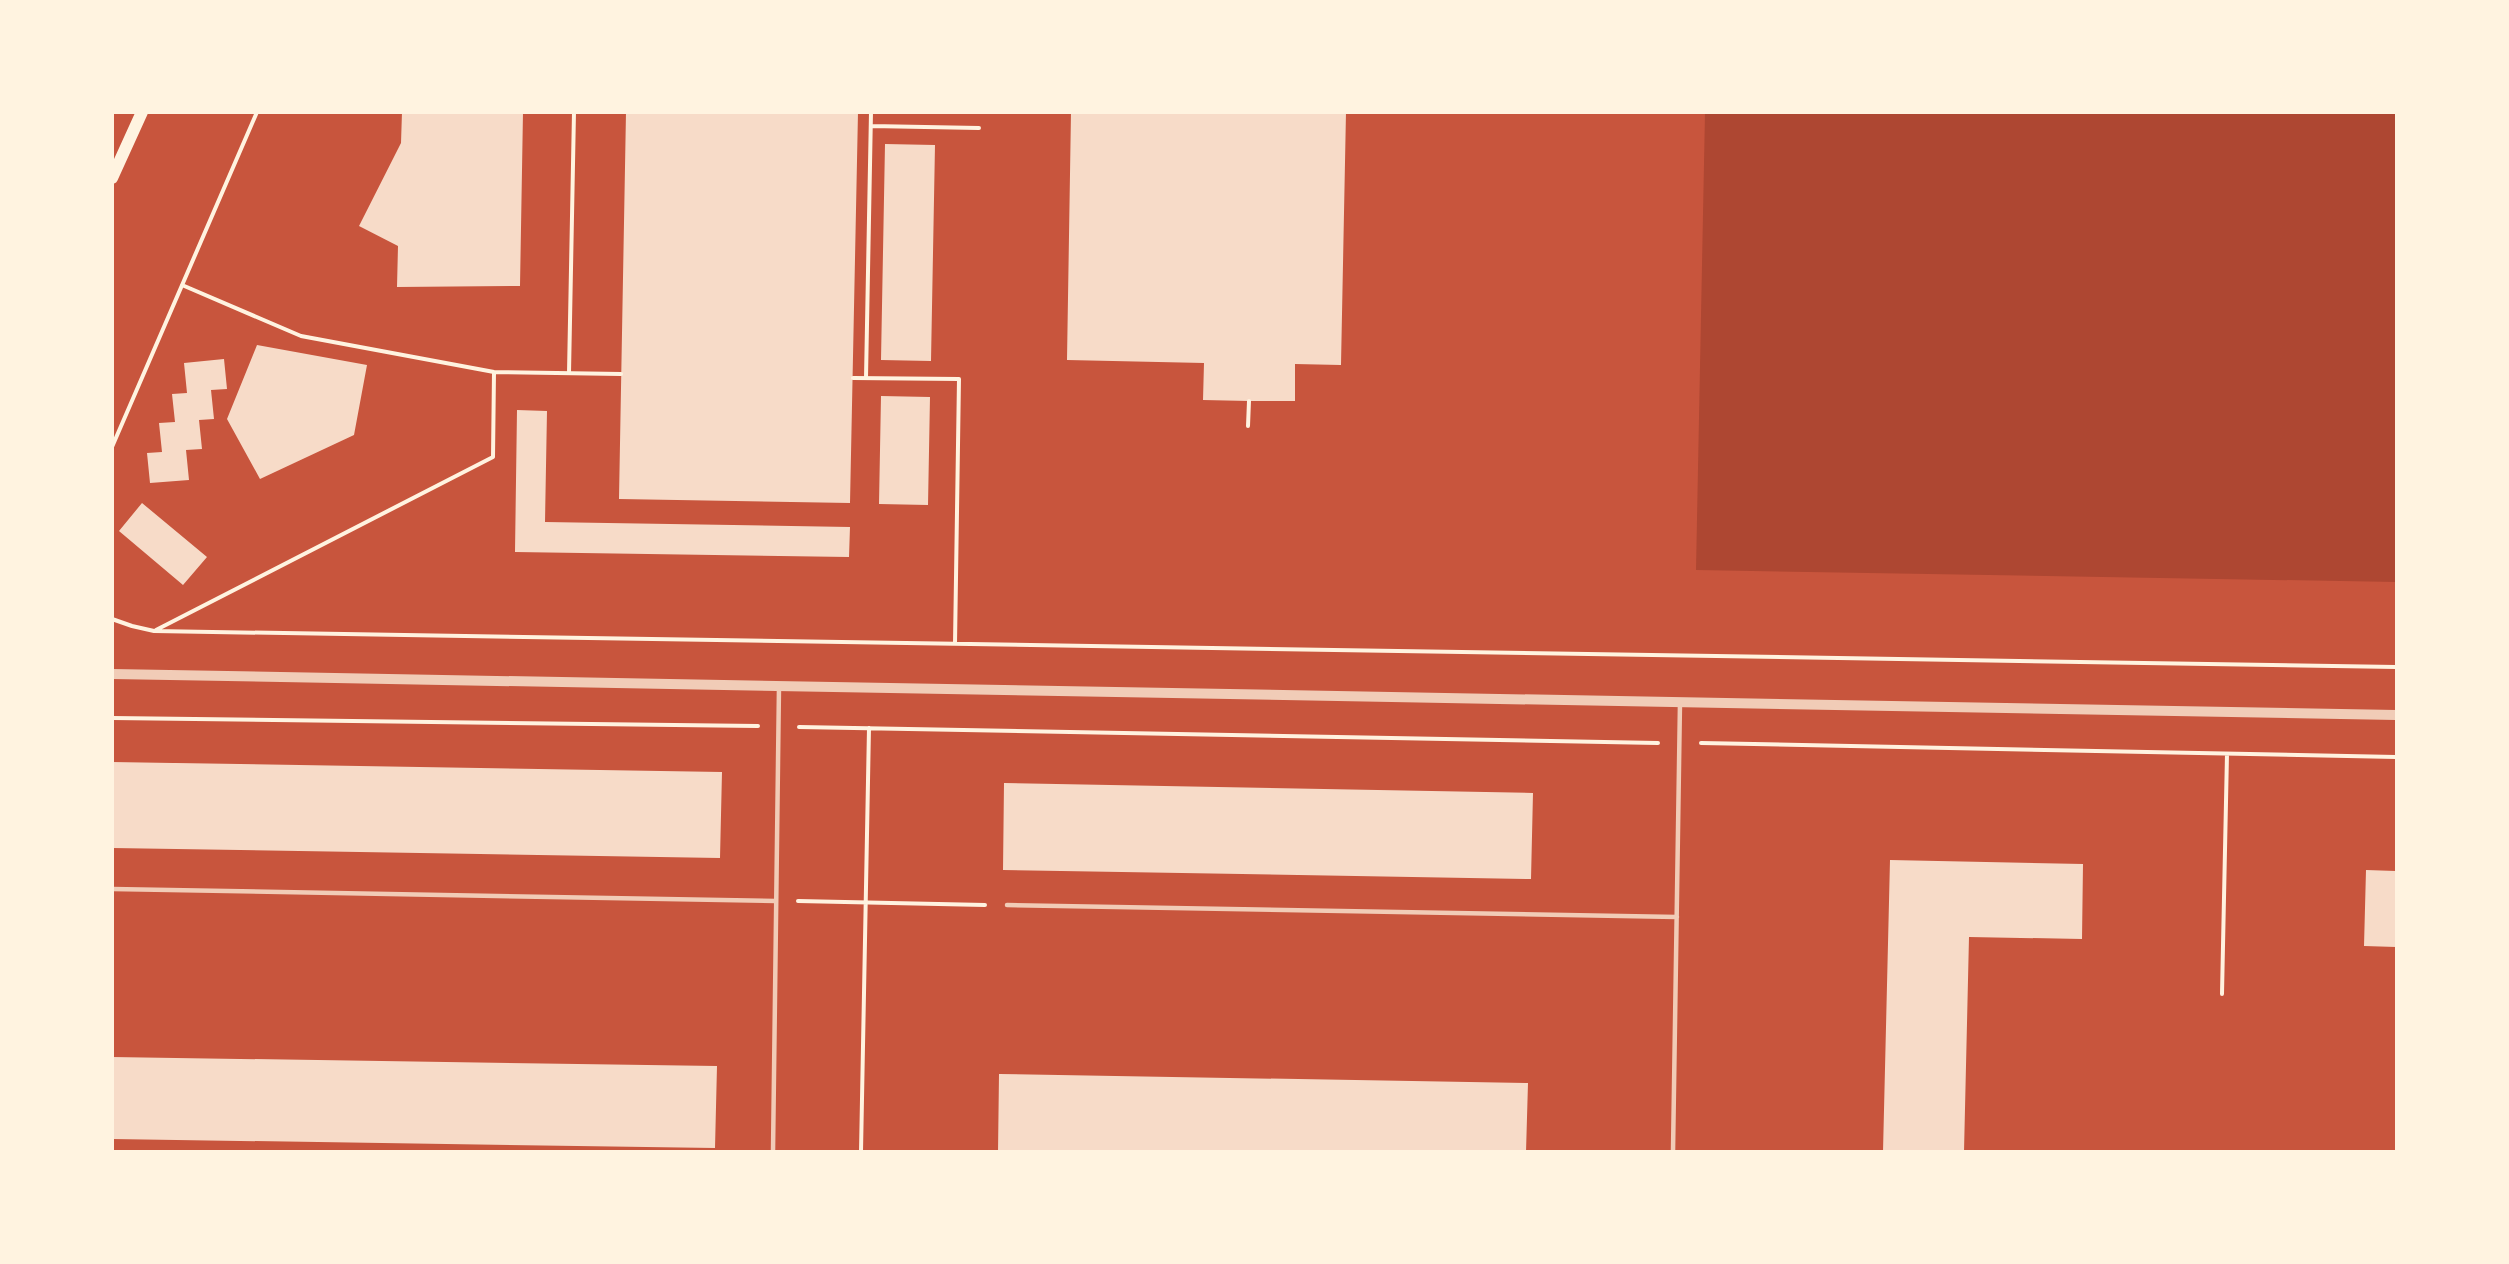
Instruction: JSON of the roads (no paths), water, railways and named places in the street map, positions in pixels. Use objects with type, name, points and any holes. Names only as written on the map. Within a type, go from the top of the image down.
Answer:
[{"type":"main road","points":[[112,178],[142,112]]},
{"type":"street","points":[[112,674],[2397,715]]},
{"type":"lane","points":[[773,1152],[779,685]]},
{"type":"lane","points":[[1673,1152],[1680,702]]},
{"type":"lane","points":[[112,889],[776,901]]},
{"type":"lane","points":[[1007,905],[1677,917]]}]
